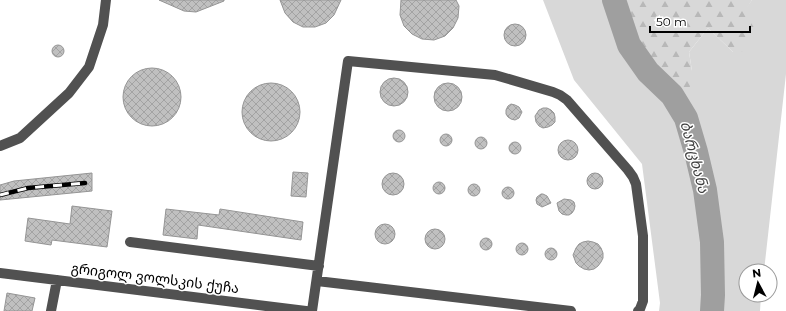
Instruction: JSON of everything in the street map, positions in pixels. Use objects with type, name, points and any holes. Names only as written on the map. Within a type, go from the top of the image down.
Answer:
[{"type":"street","points":[[0,146],[20,138],[69,93],[89,67],[103,25],[106,0]]},
{"type":"street","points":[[312,311],[348,61],[496,75],[560,95],[567,100],[628,170],[636,184],[644,248],[643,301],[638,311]]},
{"type":"street","points":[[130,242],[319,266]]},
{"type":"street","name":"გრიგოლ ვოლსკის ქუჩა","points":[[0,273],[306,311]]},
{"type":"street","points":[[51,311],[57,280]]},
{"type":"street","points":[[317,281],[571,311]]},
{"type":"green space","points":[[543,0],[614,0],[629,45],[692,71],[689,52],[708,28],[733,52],[744,11],[752,0],[786,0],[786,74],[765,263],[738,263],[738,303],[760,303],[760,311],[659,311],[660,303],[642,164],[574,80]]},
{"type":"green space","points":[[614,0],[752,0],[745,11],[754,28],[745,51],[733,52],[708,28],[689,52],[692,71],[689,93],[672,95],[648,72],[629,45]]},
{"type":"building","points":[[159,0],[224,1],[196,12],[184,11]]},
{"type":"building","points":[[280,0],[341,0],[334,15],[326,23],[315,27],[303,27],[293,22],[285,13]]},
{"type":"building","points":[[401,0],[456,0],[459,6],[458,18],[453,28],[445,36],[434,40],[422,39],[412,34],[404,26],[400,15]]},
{"type":"building","points":[[515,24],[523,27],[526,35],[523,43],[515,46],[507,43],[504,35],[507,27]]},
{"type":"building","points":[[56,45],[60,45],[64,51],[60,57],[56,57],[52,53],[52,49]]},
{"type":"building","points":[[146,68],[158,68],[173,76],[181,91],[181,103],[173,118],[158,126],[146,126],[131,118],[123,103],[123,91],[131,76]]},
{"type":"building","points":[[394,78],[400,79],[404,82],[407,86],[407,98],[404,102],[400,105],[394,106],[388,105],[384,102],[381,98],[380,92],[381,86],[384,82],[388,79]]},
{"type":"building","points":[[265,83],[277,83],[292,91],[300,106],[300,118],[292,133],[277,141],[265,141],[250,133],[242,118],[242,106],[250,91]]},
{"type":"building","points":[[448,83],[458,87],[462,97],[458,107],[448,111],[438,107],[434,97],[438,87]]},
{"type":"building","points":[[511,104],[519,107],[522,112],[519,118],[515,120],[508,117],[506,114],[508,106]]},
{"type":"building","points":[[547,108],[554,113],[555,122],[548,127],[543,128],[536,122],[535,116],[539,110]]},
{"type":"building","points":[[397,130],[401,130],[405,136],[401,142],[397,142],[393,138],[393,134]]},
{"type":"building","points":[[444,134],[448,134],[452,140],[448,146],[444,146],[440,142],[440,138]]},
{"type":"building","points":[[479,137],[483,137],[487,143],[483,149],[479,149],[475,145],[475,141]]},
{"type":"building","points":[[568,140],[575,143],[578,150],[575,157],[568,160],[561,157],[558,150],[561,143]]},
{"type":"building","points":[[513,142],[517,142],[521,148],[517,154],[513,154],[509,150],[509,146]]},
{"type":"building","points":[[293,172],[308,173],[306,197],[291,196]]},
{"type":"building","points":[[92,173],[92,191],[0,200],[0,185],[14,181]]},
{"type":"building","points":[[393,173],[397,174],[403,180],[403,188],[397,194],[393,195],[389,194],[383,188],[382,184],[383,180],[389,174]]},
{"type":"building","points":[[592,173],[598,173],[603,178],[601,187],[598,189],[592,189],[587,184],[587,178]]},
{"type":"building","points":[[437,182],[441,182],[445,188],[441,194],[437,194],[433,190],[433,186]]},
{"type":"building","points":[[472,184],[476,184],[480,190],[476,196],[472,196],[468,192],[468,188]]},
{"type":"building","points":[[506,187],[510,187],[514,193],[510,199],[506,199],[502,195],[502,191]]},
{"type":"building","points":[[541,194],[547,196],[551,203],[542,207],[537,204],[537,197]]},
{"type":"building","points":[[564,199],[574,202],[574,210],[569,215],[562,214],[559,211],[557,203]]},
{"type":"building","points":[[72,206],[112,211],[107,247],[52,240],[51,245],[25,241],[28,218],[70,224]]},
{"type":"building","points":[[166,209],[219,215],[220,209],[303,222],[301,240],[198,225],[197,239],[163,235]]},
{"type":"building","points":[[381,224],[389,224],[395,230],[395,238],[389,244],[381,244],[375,238],[375,230]]},
{"type":"building","points":[[431,229],[439,229],[445,235],[445,243],[439,249],[431,249],[425,243],[425,235]]},
{"type":"building","points":[[484,238],[488,238],[492,244],[488,250],[484,250],[480,246],[480,242]]},
{"type":"building","points":[[588,241],[598,244],[603,253],[603,258],[598,266],[589,270],[579,266],[573,255],[579,244]]},
{"type":"building","points":[[520,243],[524,243],[528,249],[524,255],[520,255],[516,251],[516,247]]},
{"type":"building","points":[[549,248],[553,248],[557,254],[553,260],[549,260],[545,256],[545,252]]},
{"type":"building","points":[[7,293],[35,298],[32,311],[4,311]]},
{"type":"waterway","name":"ბარცხანა","points":[[614,0],[629,45],[648,72],[672,95],[686,118],[705,190],[712,242],[712,311]]},
{"type":"railway","points":[[0,195],[28,188],[85,183]]}]
